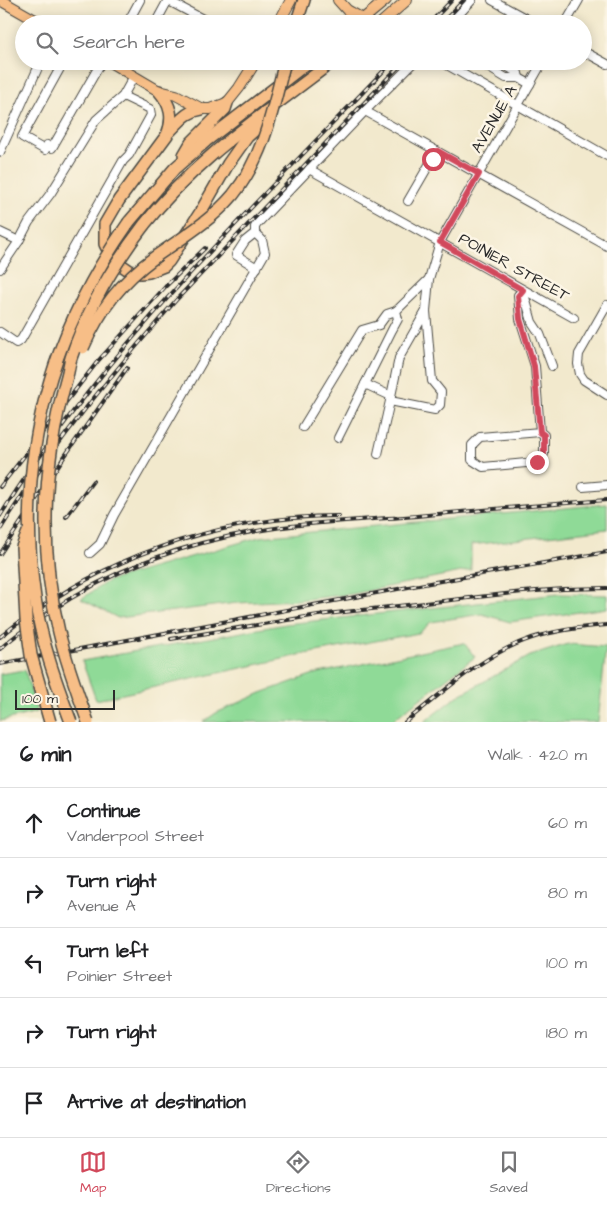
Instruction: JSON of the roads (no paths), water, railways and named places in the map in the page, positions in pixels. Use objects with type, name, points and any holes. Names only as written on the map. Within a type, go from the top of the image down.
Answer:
[{"type":"highway","points":[[299,15],[304,0]]},
{"type":"highway","points":[[69,371],[78,360],[94,324],[119,289],[154,258],[222,207],[244,178],[263,143],[283,70]]},
{"type":"highway","points":[[71,722],[53,670],[40,623],[31,563],[29,528],[32,466],[50,375],[85,291],[101,263],[129,222],[176,168],[212,136],[298,70]]},
{"type":"highway","points":[[88,722],[58,631],[52,598],[45,524],[50,453],[56,418],[71,359],[89,314],[113,271],[144,225],[163,201],[187,176],[320,70]]},
{"type":"highway","points":[[159,90],[172,114],[167,135]]},
{"type":"highway","points":[[176,168],[191,144],[225,108],[227,103]]},
{"type":"highway","points":[[202,109],[192,110],[185,115],[167,135],[119,200],[105,224],[105,244],[109,252],[114,260],[130,271],[149,272],[164,266],[169,261],[200,213],[228,164],[256,129],[265,112]]},
{"type":"highway","points":[[29,528],[22,547],[26,619],[31,655],[50,722]]},
{"type":"main road","points":[[283,15],[292,0]]},
{"type":"main road","points":[[338,0],[354,15]]},
{"type":"main road","points":[[371,15],[386,0]]},
{"type":"main road","points":[[390,15],[408,0]]},
{"type":"main road","points":[[1,2],[25,15]]},
{"type":"main road","points":[[124,70],[159,90],[176,95],[202,109],[210,109],[227,103],[250,70]]},
{"type":"street","points":[[132,15],[140,0]]},
{"type":"street","points":[[160,15],[167,0],[195,15]]},
{"type":"street","points":[[458,15],[472,0]]},
{"type":"street","points":[[492,0],[520,15]]},
{"type":"street","points":[[570,15],[578,0]]},
{"type":"street","points":[[592,56],[607,64]]},
{"type":"street","points":[[0,152],[37,70]]},
{"type":"street","points":[[59,70],[22,137],[45,150],[47,145],[52,148],[97,70]]},
{"type":"street","points":[[90,553],[100,544],[118,507],[265,253],[262,240],[255,233],[255,227],[406,70]]},
{"type":"street","points":[[456,70],[607,156]]},
{"type":"street","points":[[493,70],[506,78],[519,78],[530,84]]},
{"type":"street","points":[[513,70],[518,73],[519,78]]},
{"type":"street","name":"AVENUE A","points":[[426,311],[429,279],[440,242],[538,70]]},
{"type":"street","points":[[0,269],[29,222],[51,193],[96,120],[123,96],[134,76]]},
{"type":"street","points":[[0,332],[16,343],[21,340],[151,115],[150,109],[123,96]]},
{"type":"street","points":[[365,111],[607,246]]},
{"type":"street","points":[[408,202],[438,151]]},
{"type":"street","name":"POINIER STREET","points":[[309,169],[574,318]]},
{"type":"street","points":[[0,232],[19,241]]},
{"type":"street","points":[[255,233],[245,241],[236,255],[257,268]]},
{"type":"street","points":[[303,427],[362,330],[379,326],[387,314],[396,311],[429,279]]},
{"type":"street","points":[[523,290],[532,322],[540,334],[552,366]]},
{"type":"street","points":[[523,290],[518,296],[520,319],[534,366],[540,432],[544,435],[544,454],[537,462],[483,467],[472,460],[472,445],[480,437],[540,432]]},
{"type":"street","points":[[607,305],[578,359],[580,374],[588,384],[607,395]]},
{"type":"street","points":[[338,438],[398,319],[396,311]]},
{"type":"street","points":[[364,384],[390,398],[435,410],[440,405],[441,392],[432,381],[431,375],[426,311]]},
{"type":"street","points":[[378,454],[399,358],[426,311]]},
{"type":"street","points":[[583,487],[607,485]]},
{"type":"railway","points":[[438,15],[452,0]]},
{"type":"railway","points":[[450,15],[464,0]]},
{"type":"railway","points":[[0,516],[42,454],[135,335],[236,223],[384,70]]},
{"type":"railway","points":[[0,530],[40,469],[84,410],[178,298],[395,70]]},
{"type":"railway","points":[[0,487],[98,361],[166,286],[205,248]]},
{"type":"railway","points":[[0,554],[62,460],[127,368]]},
{"type":"railway","points":[[66,517],[93,481]]},
{"type":"railway","points":[[0,649],[48,613],[99,583],[154,559],[211,541],[240,534],[302,525],[607,500]]},
{"type":"railway","points":[[0,637],[68,590],[141,554],[219,530],[258,522],[339,516]]},
{"type":"railway","points":[[0,664],[435,582],[607,552]]},
{"type":"railway","points":[[171,639],[318,615],[523,592],[607,588]]},
{"type":"railway","points":[[405,722],[465,675],[514,645],[551,633],[607,625]]}]
